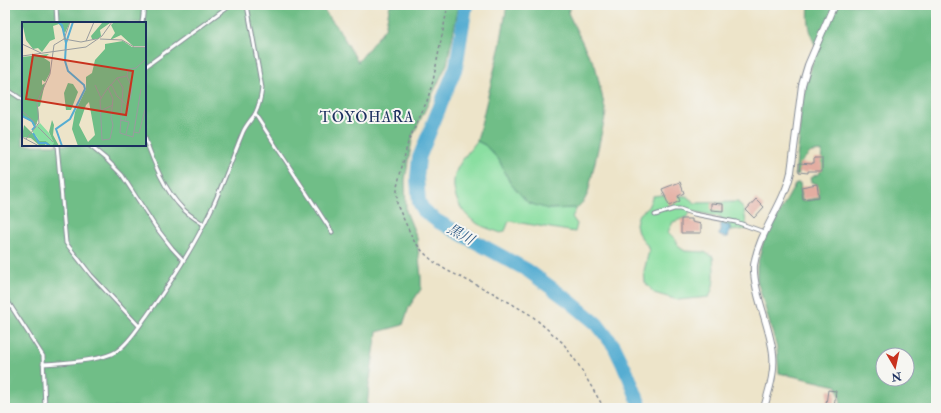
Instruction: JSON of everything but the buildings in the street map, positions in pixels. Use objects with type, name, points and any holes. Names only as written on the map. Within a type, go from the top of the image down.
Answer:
[{"type":"street","points":[[764,408],[772,380],[774,366],[773,353],[755,280],[754,266],[759,248],[788,185],[802,85],[808,65],[834,5]]},
{"type":"lane","points":[[56,5],[57,22]]},
{"type":"lane","points":[[142,22],[144,5]]},
{"type":"lane","points":[[146,66],[230,5]]},
{"type":"lane","points":[[43,364],[68,362],[109,355],[124,345],[161,296],[183,260],[211,210],[244,130],[254,114],[261,97],[262,88],[247,5]]},
{"type":"lane","points":[[5,88],[22,99]]},
{"type":"lane","points":[[254,114],[332,232]]},
{"type":"lane","points":[[146,140],[159,173],[175,200],[187,213],[203,224]]},
{"type":"lane","points":[[57,146],[66,243],[91,276],[139,326]]},
{"type":"lane","points":[[90,146],[122,175],[155,226],[183,260]]},
{"type":"lane","points":[[655,214],[674,208],[694,214],[736,222],[766,232]]},
{"type":"lane","points":[[5,297],[41,351],[45,408]]},
{"type":"path","points":[[448,5],[433,81],[408,142],[396,187],[398,205],[414,241],[434,262],[446,270],[493,293],[531,316],[563,343],[578,364],[604,408]]},
{"type":"green space","points":[[5,5],[321,5],[338,28],[358,62],[385,28],[390,5],[459,5],[447,64],[413,135],[405,180],[406,211],[417,238],[421,289],[409,307],[403,325],[377,332],[367,408],[5,408]]},
{"type":"green space","points":[[507,5],[570,5],[568,13],[595,65],[606,113],[588,193],[584,201],[577,208],[548,209],[528,203],[510,183],[499,160],[485,145],[477,141],[500,46]]},
{"type":"green space","points":[[809,5],[936,5],[936,408],[840,408],[841,403],[837,386],[779,373],[777,348],[757,280],[757,266],[763,243],[796,183],[800,183],[802,201],[819,198],[817,184],[811,182],[810,178],[820,173],[822,151],[811,152],[802,161],[798,175],[795,175],[801,107],[808,76],[817,49],[808,17]]},
{"type":"green space","points":[[477,141],[485,145],[499,160],[510,183],[548,209],[577,208],[572,217],[577,224],[575,232],[509,221],[505,231],[501,233],[486,228],[465,214],[457,200],[454,184],[455,177],[457,169]]},
{"type":"green space","points":[[653,196],[686,196],[695,203],[738,202],[744,210],[747,229],[731,231],[730,225],[721,223],[721,217],[691,211],[687,217],[673,222],[668,232],[675,239],[679,247],[685,251],[704,252],[713,257],[714,282],[709,297],[678,300],[654,293],[645,282],[644,271],[649,251],[647,245],[638,233],[636,224],[638,216],[648,207]]},
{"type":"water","points":[[721,224],[730,226],[728,237],[719,235]]},
{"type":"waterway","name":"黒川","points":[[466,5],[456,67],[419,158],[417,178],[419,202],[424,211],[437,221],[527,270],[568,300],[597,324],[614,346],[629,377],[641,408]]},
{"type":"district","name":"TOYOHARA","points":[[367,117]]}]
